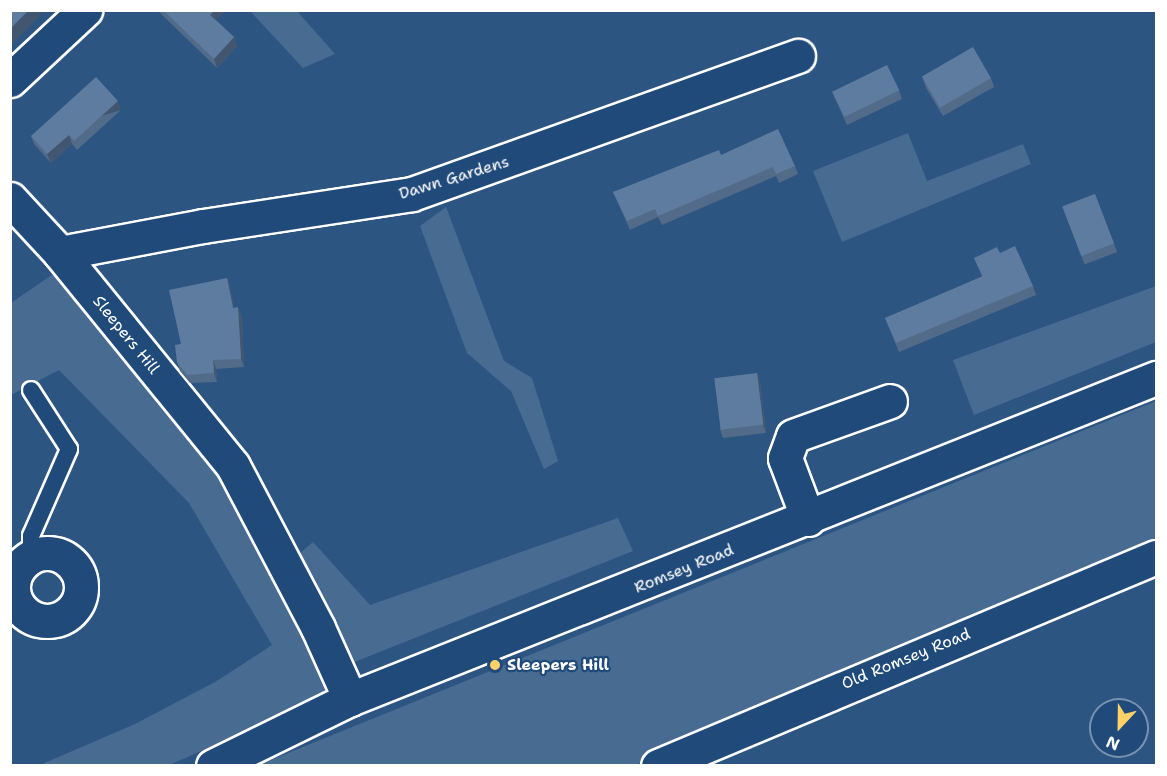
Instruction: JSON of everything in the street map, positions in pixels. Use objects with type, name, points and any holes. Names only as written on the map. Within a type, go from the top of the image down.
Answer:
[{"type":"street","points":[[10,80],[85,10]]},
{"type":"street","name":"Dawn Gardens","points":[[60,254],[203,226],[412,194],[798,56]]},
{"type":"street","name":"Sleepers Hill","points":[[10,199],[60,254],[233,466],[318,628],[350,699]]},
{"type":"street","name":"Romsey Road","points":[[213,765],[350,699],[808,519],[1156,378]]},
{"type":"street","points":[[808,519],[785,459],[793,436],[890,401]]},
{"type":"street","points":[[45,553],[61,556],[74,566],[81,581],[80,598],[71,612],[57,620],[40,621],[25,614],[13,602],[13,585],[18,569],[31,557],[45,553]]},
{"type":"street","name":"Old Romsey Road","points":[[658,765],[1156,557]]},
{"type":"lane","points":[[31,390],[69,449],[31,536],[31,557]]},
{"type":"shaded area","points":[[250,11],[297,11],[335,54],[303,68]]},
{"type":"shaded area","points":[[908,133],[927,181],[1023,144],[1031,164],[842,242],[813,171]]},
{"type":"shaded area","points":[[446,207],[504,361],[532,378],[558,461],[544,469],[511,391],[467,353],[420,226]]},
{"type":"shaded area","points":[[56,272],[207,447],[333,677],[317,701],[169,765],[40,765],[135,724],[215,682],[272,645],[189,503],[59,370],[11,395],[11,303]]},
{"type":"shaded area","points":[[1156,286],[1156,342],[974,415],[953,360]]},
{"type":"shaded area","points":[[1156,401],[1156,544],[960,624],[635,765],[256,766]]},
{"type":"shaded area","points":[[618,518],[633,551],[347,665],[294,558],[313,542],[370,605]]},
{"type":"building","points":[[10,10],[29,10],[10,29]]},
{"type":"building","points":[[163,10],[215,10],[210,15],[234,37],[214,59]]},
{"type":"building","points":[[973,47],[991,78],[940,108],[922,76]]},
{"type":"building","points":[[887,65],[899,90],[844,117],[832,92]]},
{"type":"building","points":[[96,77],[118,101],[74,141],[69,135],[47,154],[31,136]]},
{"type":"building","points":[[778,129],[795,166],[776,174],[773,167],[658,216],[655,209],[627,221],[613,192],[719,150],[721,155]]},
{"type":"building","points":[[1095,194],[1114,243],[1081,256],[1062,207]]},
{"type":"building","points":[[1015,246],[1033,286],[896,343],[885,318],[983,276],[974,258],[997,247],[1000,253]]},
{"type":"building","points":[[227,278],[233,308],[238,307],[241,359],[213,360],[214,373],[187,375],[177,362],[175,345],[181,344],[169,290]]},
{"type":"building","points":[[757,373],[763,425],[721,430],[714,378]]},
{"type":"place","name":"Sleepers Hill","points":[[495,665]]}]
